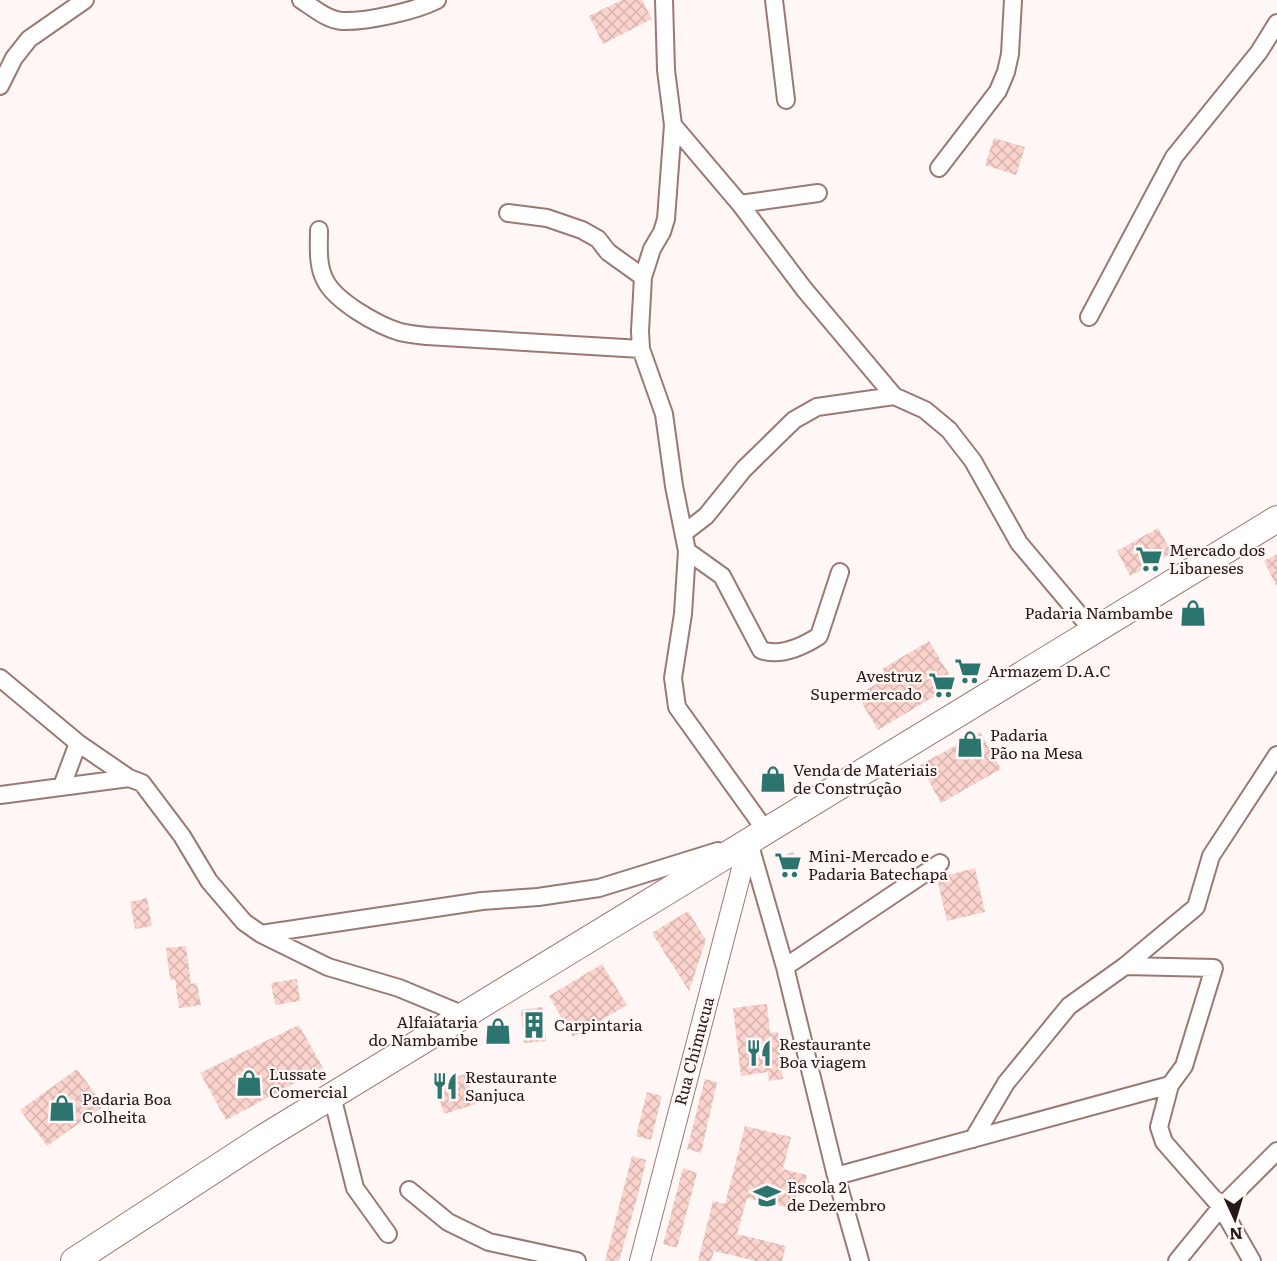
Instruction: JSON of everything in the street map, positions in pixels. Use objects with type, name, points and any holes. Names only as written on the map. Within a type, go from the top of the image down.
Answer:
[{"type":"main road","points":[[74,1261],[263,1138],[1277,519]]},
{"type":"street","points":[[0,86],[14,58],[29,39],[85,0]]},
{"type":"street","points":[[301,0],[326,16],[342,21],[386,16],[423,7],[437,0]]},
{"type":"street","points":[[664,0],[666,70],[673,125],[666,219],[662,232],[652,249],[643,277],[641,349],[664,414],[674,486],[687,551],[683,614],[672,678],[677,707],[757,837],[784,966],[836,1176],[860,1261]]},
{"type":"street","points":[[774,0],[786,99]]},
{"type":"street","points":[[939,168],[998,91],[1010,54],[1013,0]]},
{"type":"street","points":[[1089,317],[1174,157],[1259,52],[1277,23]]},
{"type":"street","points":[[673,125],[740,204],[804,289],[894,396],[925,410],[950,430],[973,461],[1019,543],[1093,631]]},
{"type":"street","points":[[740,204],[818,193]]},
{"type":"street","points":[[508,213],[547,218],[582,230],[598,239],[608,252],[643,277]]},
{"type":"street","points":[[319,230],[320,261],[325,281],[346,304],[375,322],[400,332],[427,336],[641,349]]},
{"type":"street","points":[[684,532],[706,516],[744,469],[794,420],[817,407],[894,396]]},
{"type":"street","points":[[687,551],[722,576],[761,650],[773,654],[786,652],[819,636],[840,572]]},
{"type":"street","points":[[0,678],[78,743],[129,778],[142,783],[182,836],[209,881],[244,922],[261,934],[328,967],[399,988],[464,1015]]},
{"type":"street","points":[[62,786],[78,743]]},
{"type":"street","points":[[973,1139],[1006,1083],[1069,1006],[1125,966],[1196,907],[1211,856],[1277,755]]},
{"type":"street","points":[[0,795],[129,778]]},
{"type":"street","points":[[261,934],[482,901],[538,897],[599,888],[757,837]]},
{"type":"street","name":"Rua Chimucua","points":[[640,1261],[757,837]]},
{"type":"street","points":[[784,966],[940,863]]},
{"type":"street","points":[[1125,966],[1214,968],[1184,1066],[1170,1085],[1159,1126],[1164,1142],[1221,1207],[1252,1261]]},
{"type":"street","points":[[836,1176],[1170,1085]]},
{"type":"street","points":[[332,1096],[355,1188],[388,1234]]},
{"type":"street","points":[[1177,1261],[1221,1207],[1277,1151]]},
{"type":"street","points":[[410,1190],[448,1222],[489,1242],[577,1261]]},
{"type":"building","points":[[622,0],[642,0],[652,19],[603,44],[589,16]]},
{"type":"building","points":[[994,138],[1025,147],[1016,175],[985,165]]},
{"type":"building","points":[[1158,528],[1172,553],[1130,576],[1117,551]]},
{"type":"building","points":[[1277,554],[1277,587],[1264,561]]},
{"type":"building","points":[[929,641],[955,684],[878,730],[857,695],[887,678],[882,669]]},
{"type":"building","points":[[980,732],[1001,769],[941,803],[920,765]]},
{"type":"building","name":"Mini-Mercado e Padaria Batechapa","points":[[793,852],[800,872],[783,877],[777,858]]},
{"type":"building","points":[[975,868],[985,912],[947,921],[937,878]]},
{"type":"building","points":[[147,898],[152,926],[135,929],[130,902]]},
{"type":"building","points":[[688,911],[706,940],[689,991],[652,933]]},
{"type":"building","points":[[186,946],[191,984],[197,983],[201,1005],[179,1008],[175,979],[170,980],[166,948]]},
{"type":"building","points":[[602,964],[627,1005],[573,1037],[549,996]]},
{"type":"building","points":[[297,979],[300,1001],[275,1005],[271,983]]},
{"type":"building","name":"Restaurante Boa viagem","points":[[767,1004],[770,1033],[778,1032],[783,1079],[769,1081],[768,1072],[741,1076],[733,1008]]},
{"type":"building","name":"Carpintaria","points":[[543,1007],[546,1041],[524,1043],[521,1010]]},
{"type":"building","points":[[501,1023],[508,1034],[497,1040],[491,1029]]},
{"type":"building","points":[[299,1025],[323,1068],[226,1120],[200,1073]]},
{"type":"building","name":"Padaria Boa Colheita","points":[[77,1069],[104,1106],[47,1146],[20,1110]]},
{"type":"building","points":[[465,1074],[476,1104],[444,1114],[434,1084]]},
{"type":"building","points":[[705,1079],[717,1082],[701,1153],[687,1149]]},
{"type":"building","points":[[647,1092],[662,1096],[651,1140],[636,1136]]},
{"type":"building","points":[[745,1126],[791,1137],[783,1169],[807,1175],[804,1190],[798,1189],[793,1209],[747,1198],[737,1234],[786,1246],[782,1261],[756,1261],[714,1251],[711,1261],[698,1261],[713,1201],[725,1204]]},
{"type":"building","points":[[632,1156],[646,1160],[639,1191],[619,1261],[605,1261]]},
{"type":"building","points":[[683,1168],[697,1173],[677,1248],[663,1244]]},
{"type":"place","name":"Mercado dos Libaneses","points":[[1149,559]]},
{"type":"place","name":"Padaria Nambambe","points":[[1193,613]]},
{"type":"place","name":"Armazem D.A.C","points":[[968,671]]},
{"type":"place","name":"Avestruz Supermercado","points":[[942,685]]},
{"type":"place","name":"Padaria Pão na Mesa","points":[[970,744]]},
{"type":"place","name":"Venda de Materiais de Construção","points":[[773,779]]},
{"type":"place","name":"Mini-Mercado e Padaria Batechapa","points":[[788,865]]},
{"type":"place","name":"Carpintaria","points":[[534,1025]]},
{"type":"place","name":"Alfaiataria do Nambambe","points":[[498,1031]]},
{"type":"place","name":"Restaurante Boa viagem","points":[[759,1053]]},
{"type":"place","name":"Lussate Comercial","points":[[249,1083]]},
{"type":"place","name":"Restaurante Sanjuca","points":[[445,1086]]},
{"type":"place","name":"Padaria Boa Colheita","points":[[62,1108]]},
{"type":"place","name":"Escola 2 de Dezembro","points":[[767,1196]]}]
